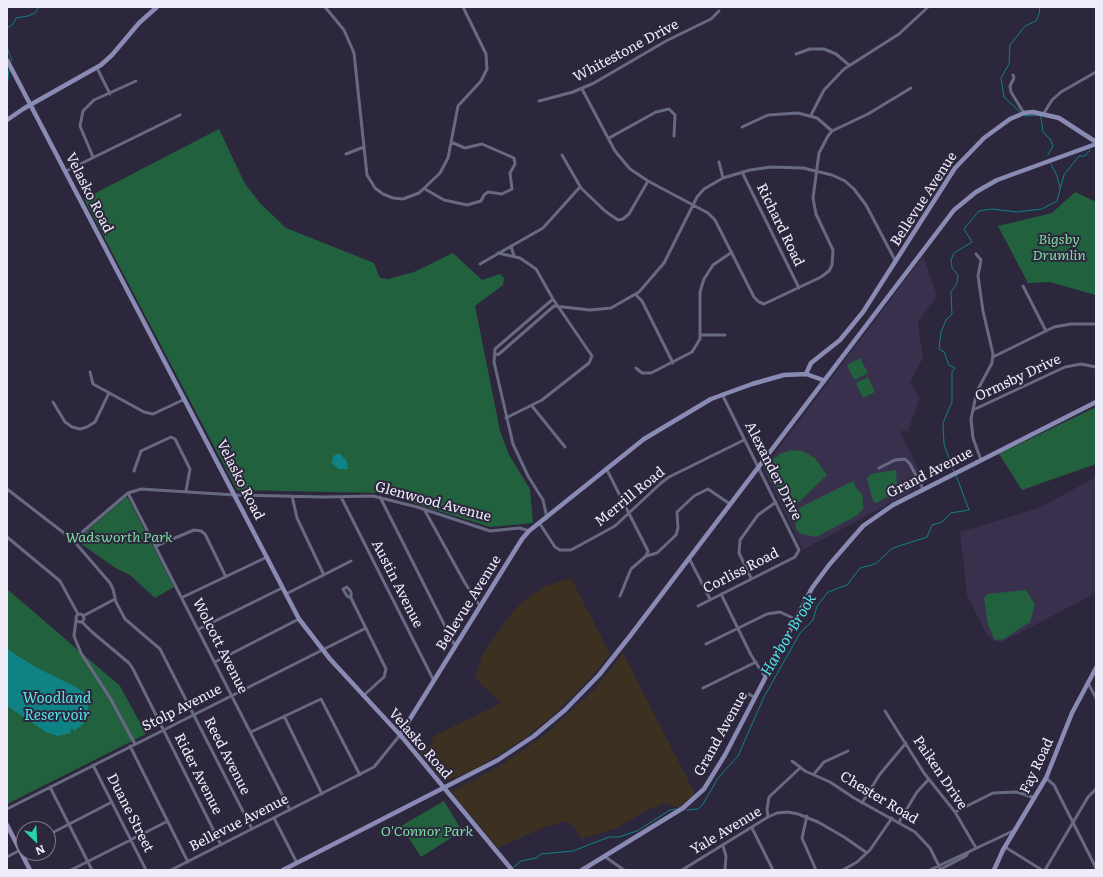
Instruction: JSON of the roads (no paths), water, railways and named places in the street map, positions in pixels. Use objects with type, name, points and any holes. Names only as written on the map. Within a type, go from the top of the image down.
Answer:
[{"type":"street","points":[[7,120],[31,104],[97,68],[112,55],[139,23],[157,7]]},
{"type":"street","points":[[325,7],[344,30],[354,53],[367,175],[377,190],[393,198],[403,199],[413,196],[424,189],[441,170],[448,158],[458,106],[481,81],[487,69],[486,54],[463,7]]},
{"type":"street","points":[[811,115],[828,86],[849,65],[899,34],[928,7]]},
{"type":"street","name":"Whitestone Drive","points":[[539,101],[582,89],[660,45],[711,19],[719,11]]},
{"type":"street","points":[[796,54],[810,49],[824,50],[836,54],[849,65]]},
{"type":"street","name":"Velasko Road","points":[[7,60],[299,618],[323,650],[363,696],[400,735],[512,870]]},
{"type":"street","points":[[97,68],[110,94]]},
{"type":"street","points":[[1044,113],[1052,100],[1061,92],[1096,72]]},
{"type":"street","points":[[1013,74],[1014,78],[1010,86],[1011,92],[1024,113]]},
{"type":"street","points":[[93,157],[81,132],[81,116],[90,103],[136,82]]},
{"type":"street","points":[[582,89],[623,162],[630,169],[648,181],[708,213],[715,220],[754,297],[759,302],[768,303],[826,274],[831,269],[833,262],[833,250],[816,214],[813,203],[813,193],[821,147],[832,131],[868,114],[911,88]]},
{"type":"street","points":[[609,138],[656,112],[668,109],[672,110],[675,115],[674,136]]},
{"type":"street","points":[[742,127],[761,117],[777,113],[798,112],[811,115],[821,121],[832,131]]},
{"type":"street","name":"Bellevue Avenue","points":[[806,374],[811,363],[840,340],[859,317],[896,262],[942,186],[957,165],[984,138],[1010,119],[1024,113],[1044,113],[1070,124],[1096,143]]},
{"type":"street","points":[[66,171],[180,115]]},
{"type":"street","points":[[424,189],[444,200],[465,205],[482,201],[484,195],[488,192],[502,194],[512,190],[510,173],[515,161],[511,155],[495,151],[482,144],[465,148],[451,142]]},
{"type":"street","points":[[283,870],[498,760],[523,745],[565,710],[599,675],[946,218],[960,203],[997,180],[1096,143]]},
{"type":"street","points":[[346,154],[364,147]]},
{"type":"street","points":[[562,155],[580,186],[589,197],[618,220],[625,218],[629,214],[648,181]]},
{"type":"street","points":[[719,162],[723,178]]},
{"type":"street","points":[[557,305],[576,309],[597,310],[618,305],[636,295],[651,280],[664,263],[693,205],[707,185],[742,172],[771,167],[817,170],[841,179],[854,189],[866,205],[896,262]]},
{"type":"street","name":"Richard Road","points":[[742,172],[799,288]]},
{"type":"street","points":[[480,264],[533,235],[549,223],[580,186]]},
{"type":"street","points":[[511,246],[514,256]]},
{"type":"street","points":[[636,368],[646,374],[673,363],[692,352],[698,343],[700,335],[700,292],[704,279],[713,265],[732,252]]},
{"type":"street","points":[[498,253],[514,256],[526,261],[536,269],[553,299],[592,356],[590,361],[532,406],[506,418]]},
{"type":"street","points":[[976,254],[981,260],[978,276],[983,311],[992,345],[993,357],[977,391],[973,410],[972,432],[981,460]]},
{"type":"street","points":[[1023,286],[1046,331]]},
{"type":"street","points":[[636,295],[642,301],[673,363]]},
{"type":"street","points":[[547,518],[543,500],[516,452],[506,418],[494,362],[495,349],[553,299]]},
{"type":"street","points":[[495,355],[499,354],[557,305]]},
{"type":"street","points":[[993,357],[1046,331],[1071,324],[1096,324]]},
{"type":"street","points":[[700,335],[724,335]]},
{"type":"street","name":"Ormsby Drive","points":[[973,410],[1065,367],[1081,364],[1096,367]]},
{"type":"street","points":[[90,372],[93,384],[144,412],[153,414],[185,399]]},
{"type":"street","name":"Bellevue Avenue","points":[[171,870],[360,775],[378,764],[400,735],[522,539],[529,531],[540,524],[606,468],[668,423],[722,394],[784,375],[806,374],[823,380]]},
{"type":"street","points":[[53,402],[65,422],[72,427],[80,429],[88,427],[95,422],[109,393]]},
{"type":"street","name":"Alexander Drive","points":[[722,394],[798,546],[799,552],[795,557]]},
{"type":"street","name":"Grand Avenue","points":[[582,870],[683,808],[704,789],[725,755],[795,619],[817,581],[852,537],[886,509],[951,474],[1096,402]]},
{"type":"street","points":[[532,406],[564,447]]},
{"type":"street","points":[[134,471],[141,451],[171,437],[175,439],[190,469],[186,491]]},
{"type":"street","name":"Merrill Road","points":[[540,524],[555,547],[560,550],[569,551],[600,536],[629,514],[665,480],[744,440]]},
{"type":"street","points":[[879,468],[895,460],[904,459],[910,464],[923,489]]},
{"type":"street","points":[[606,468],[648,551],[646,556]]},
{"type":"street","points":[[7,489],[73,540]]},
{"type":"street","name":"Glenwood Avenue","points":[[73,540],[128,494],[141,489],[235,495],[380,497],[424,509],[490,531],[520,528],[529,531]]},
{"type":"street","points":[[620,596],[629,572],[646,556],[657,553],[676,535],[678,528],[677,512],[700,492],[708,489],[730,504]]},
{"type":"street","name":"Wolcott Avenue","points":[[128,494],[183,597],[290,810]]},
{"type":"street","points":[[292,496],[297,518],[324,575]]},
{"type":"street","name":"Austin Avenue","points":[[341,497],[434,680]]},
{"type":"street","points":[[380,497],[455,646]]},
{"type":"street","points":[[751,578],[739,553],[740,540],[758,515],[776,502]]},
{"type":"street","points":[[424,509],[464,583],[480,606]]},
{"type":"street","points":[[156,546],[194,530],[201,531],[205,534],[226,577]]},
{"type":"street","points":[[7,536],[60,581],[78,614],[83,616],[115,599]]},
{"type":"street","name":"Reed Avenue","points":[[73,540],[114,589],[115,599],[125,619],[164,653],[252,829]]},
{"type":"street","points":[[183,597],[267,557]]},
{"type":"street","name":"Corliss Road","points":[[698,606],[795,557]]},
{"type":"street","points":[[689,558],[710,599]]},
{"type":"street","points":[[286,594],[351,561]]},
{"type":"street","points":[[198,629],[282,588]]},
{"type":"street","points":[[721,594],[765,677]]},
{"type":"street","points":[[351,598],[386,671],[384,677],[363,696]]},
{"type":"street","points":[[706,644],[774,612],[780,612],[795,619]]},
{"type":"street","points":[[78,614],[76,616],[74,636],[80,653],[110,698],[135,744]]},
{"type":"street","points":[[76,620],[82,622],[83,616]]},
{"type":"street","points":[[215,662],[299,618]]},
{"type":"street","name":"Rider Avenue","points":[[82,622],[129,663],[221,845]]},
{"type":"street","name":"Stolp Avenue","points":[[7,809],[366,628]]},
{"type":"street","points":[[704,688],[756,662]]},
{"type":"street","name":"Fay Road","points":[[994,870],[1004,848],[1046,778],[1072,713],[1096,668]]},
{"type":"street","points":[[1088,683],[1096,698]]},
{"type":"street","points":[[728,714],[748,694],[754,697]]},
{"type":"street","points":[[251,732],[321,699],[360,775]]},
{"type":"street","name":"Paiken Drive","points":[[885,711],[906,743],[916,762],[955,812],[976,848]]},
{"type":"street","points":[[284,716],[322,794]]},
{"type":"street","points":[[862,802],[880,774],[906,743]]},
{"type":"street","points":[[130,746],[188,862]]},
{"type":"street","points":[[814,774],[824,762],[848,751]]},
{"type":"street","name":"Chester Road","points":[[792,761],[800,768],[814,774],[900,822],[922,838],[940,870]]},
{"type":"street","name":"Duane Street","points":[[93,765],[146,870]]},
{"type":"street","points":[[768,818],[766,809],[769,797],[800,768]]},
{"type":"street","points":[[1046,778],[1052,782],[1096,868]]},
{"type":"street","points":[[900,822],[918,792],[929,779]]},
{"type":"street","points":[[50,787],[92,870]]},
{"type":"street","points":[[1004,848],[1044,870],[1088,797],[1096,789]]},
{"type":"street","points":[[955,812],[994,793],[1017,792],[1035,798]]},
{"type":"street","points":[[56,831],[112,802]]},
{"type":"street","name":"Yale Avenue","points":[[682,870],[768,818],[778,813],[788,812],[807,816],[844,837],[867,853]]},
{"type":"street","points":[[807,816],[802,838],[816,870]]},
{"type":"street","points":[[274,818],[298,863]]},
{"type":"street","points":[[843,870],[867,853],[879,839],[892,818]]},
{"type":"street","points":[[71,870],[168,821]]},
{"type":"street","points":[[7,825],[16,839]]},
{"type":"street","points":[[752,828],[773,870]]},
{"type":"street","points":[[930,870],[1015,830]]},
{"type":"street","points":[[723,846],[726,856],[725,870]]},
{"type":"street","points":[[7,857],[16,852]]},
{"type":"street","points":[[940,870],[966,856],[968,853]]},
{"type":"street","points":[[604,856],[619,869],[624,870]]},
{"type":"street","points":[[180,866],[182,870]]},
{"type":"street","points":[[850,866],[852,870]]},
{"type":"water","points":[[339,453],[347,461],[348,469],[339,469],[332,464],[333,456]]},
{"type":"water","name":"Woodland Reservoir","points":[[7,649],[37,668],[83,692],[88,706],[87,717],[83,724],[74,731],[73,729],[70,730],[71,733],[58,736],[46,732],[7,706]]},
{"type":"waterway","points":[[7,28],[13,24],[16,18],[35,13],[39,7]]},
{"type":"waterway","points":[[1020,112],[1004,97],[1001,78],[1009,64],[1010,45],[1025,26],[1036,21],[1040,7]]},
{"type":"waterway","points":[[7,47],[12,61]]},
{"type":"waterway","points":[[7,86],[9,70]]},
{"type":"waterway","points":[[1024,116],[1039,115],[1041,117],[1043,132],[1050,139],[1053,146],[1048,155]]},
{"type":"waterway","name":"Harbor Brook","points":[[954,472],[944,444],[943,423],[952,402],[952,372],[955,368],[949,365],[944,352],[939,349],[941,332],[946,320],[952,314],[951,292],[957,283],[958,275],[952,268],[951,260],[954,253],[972,242],[964,229],[979,211],[992,209],[1017,212],[1042,209],[1057,201],[1064,175],[1079,156],[1085,156],[1090,150]]},
{"type":"waterway","points":[[1051,164],[1057,176],[1060,188]]},
{"type":"waterway","name":"Harbor Brook","points":[[687,810],[698,809],[703,804],[718,778],[738,756],[764,697],[800,633],[813,620],[817,606],[828,592],[847,585],[860,568],[875,564],[893,548],[927,537],[932,525],[942,522],[951,513],[969,510],[956,475]]},
{"type":"waterway","name":"Harbor Brook","points":[[514,867],[521,861],[536,858],[541,854],[573,851],[609,837],[619,837],[637,831],[670,810],[676,809]]},
{"type":"park label","name":"Bigsby Drumlin","points":[[1059,248]]},
{"type":"park label","name":"Wadsworth Park","points":[[119,538]]},
{"type":"park label","name":"O'Connor Park","points":[[427,832]]}]
